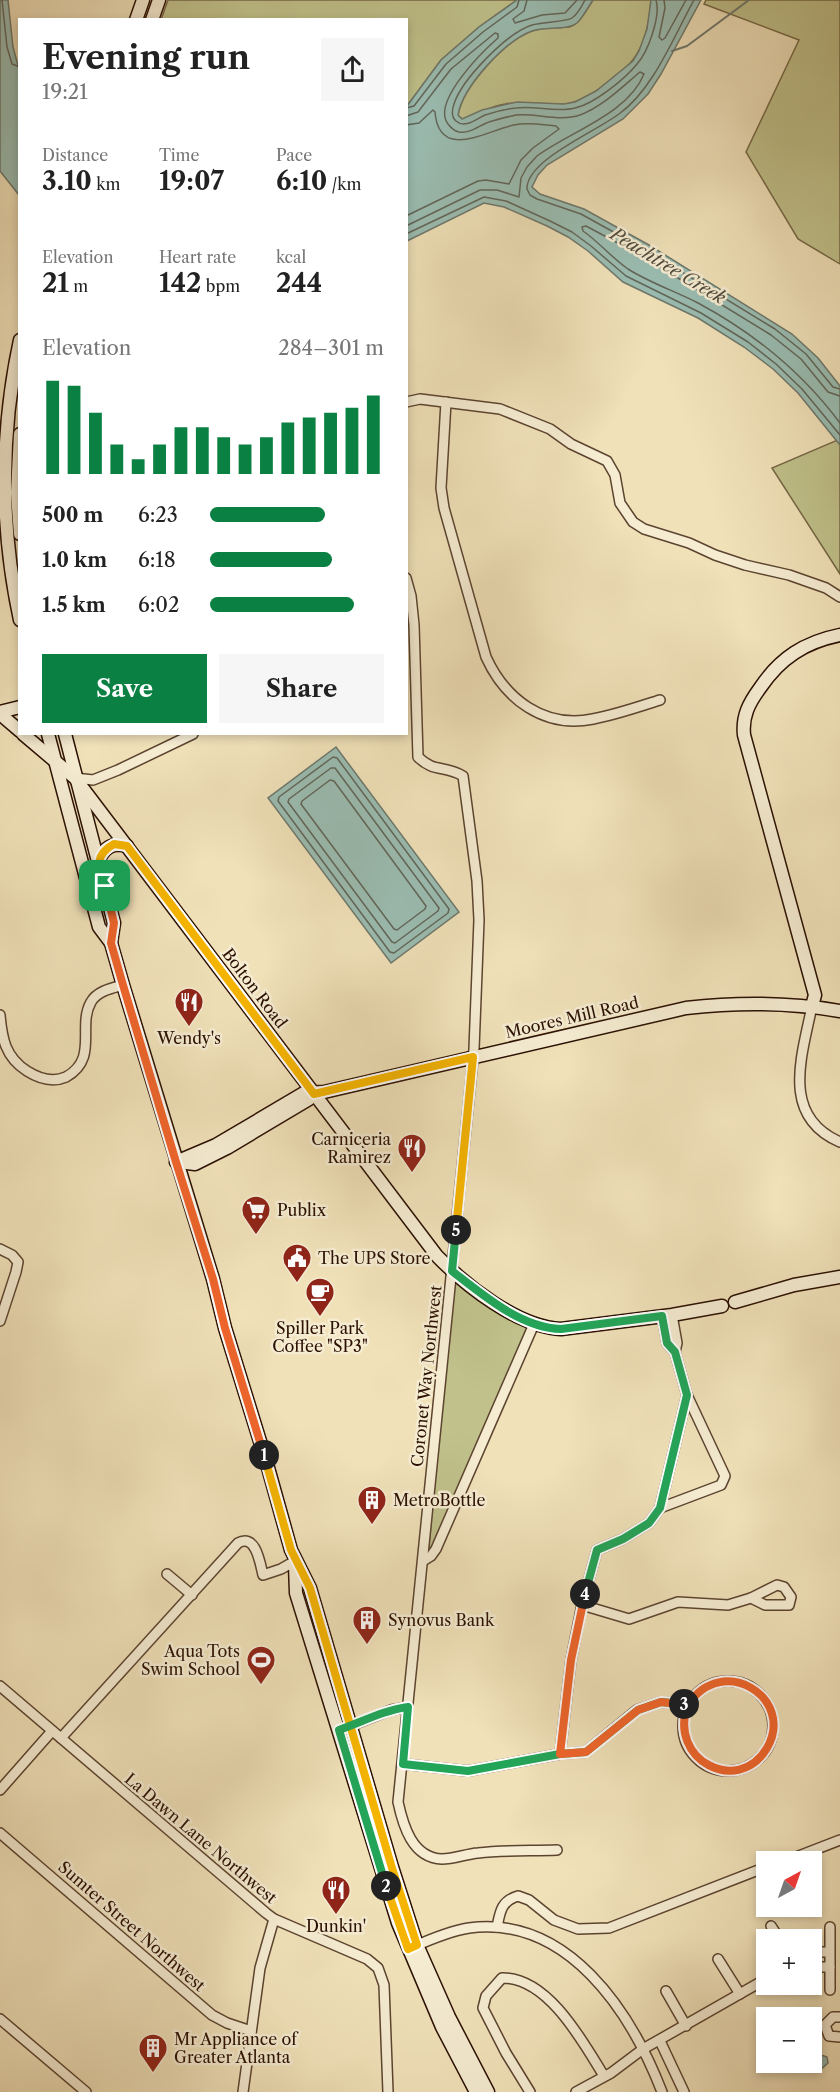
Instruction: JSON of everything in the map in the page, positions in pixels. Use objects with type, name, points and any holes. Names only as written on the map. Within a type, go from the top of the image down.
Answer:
[{"type":"main road","points":[[137,18],[142,0]]},
{"type":"main road","points":[[153,18],[159,0]]},
{"type":"main road","points":[[18,347],[13,365],[3,432],[2,473],[5,546],[18,610]]},
{"type":"main road","points":[[18,473],[18,507]]},
{"type":"main road","points":[[812,1006],[815,995],[744,735],[743,724],[752,698],[770,673],[786,657],[817,640],[840,635]]},
{"type":"main road","points":[[0,713],[18,708]]},
{"type":"main road","name":"Bolton Road","points":[[0,713],[18,729]]},
{"type":"main road","name":"Bolton Road","points":[[24,735],[75,778],[437,1256],[452,1271],[494,1302],[534,1324],[548,1329],[561,1329],[667,1316],[728,1304],[794,1285],[840,1277]]},
{"type":"main road","points":[[48,735],[99,927],[111,943],[213,1279],[225,1328],[295,1561],[310,1588],[413,1947],[442,2027],[476,2092]]},
{"type":"main road","points":[[65,735],[114,923],[111,943]]},
{"type":"main road","points":[[98,862],[108,848],[119,844],[127,846]]},
{"type":"main road","name":"Moores Mill Road","points":[[176,1162],[216,1145],[304,1093],[314,1094],[686,1008],[748,1003],[812,1006],[840,1011]]},
{"type":"main road","points":[[295,1561],[297,1593],[385,1883],[413,1947],[488,2092]]},
{"type":"street","points":[[408,402],[420,399],[500,409],[550,429],[571,444],[607,461],[612,468],[620,503],[633,522],[644,529],[745,565],[789,575],[826,588],[840,597]]},
{"type":"street","points":[[446,402],[441,488],[444,508],[486,657],[505,690],[518,702],[533,711],[569,721],[593,719],[660,700]]},
{"type":"street","name":"Coronet Way Northwest","points":[[408,585],[411,596],[410,627],[418,757],[427,765],[454,770],[463,776],[477,881],[478,920],[473,1057],[398,1802],[407,1833],[418,1849],[431,1857],[443,1859],[478,1853],[557,1850]]},
{"type":"street","points":[[75,778],[93,780],[191,735]]},
{"type":"street","points":[[0,1015],[5,1046],[12,1058],[21,1067],[40,1079],[61,1079],[71,1074],[80,1065],[85,1052],[89,1004],[95,996],[123,985]]},
{"type":"street","points":[[812,1006],[799,1071],[800,1096],[809,1117],[816,1126],[840,1142]]},
{"type":"street","points":[[0,1249],[12,1255],[18,1262],[0,1321]]},
{"type":"street","points":[[660,1508],[721,1485],[725,1476],[687,1395],[675,1352],[677,1343],[667,1316]]},
{"type":"street","points":[[423,1561],[436,1549],[534,1324]]},
{"type":"street","points":[[560,1754],[571,1660],[582,1605],[597,1550],[623,1539],[649,1523],[660,1508],[687,1395]]},
{"type":"street","points":[[61,1738],[243,1541],[248,1541],[253,1545],[263,1575],[295,1561]]},
{"type":"street","points":[[167,1574],[192,1595]]},
{"type":"street","points":[[582,1605],[628,1619],[678,1602],[728,1605],[751,1598]]},
{"type":"street","points":[[733,1681],[750,1687],[764,1698],[771,1715],[772,1732],[766,1749],[755,1761],[740,1769],[723,1770],[706,1764],[693,1753],[686,1738],[684,1721],[688,1705],[700,1691],[716,1683],[733,1681]]},
{"type":"street","points":[[0,1686],[52,1731],[0,1790]]},
{"type":"street","points":[[403,1764],[468,1771],[560,1754],[586,1752],[638,1710],[661,1702],[688,1705]]},
{"type":"street","points":[[339,1730],[391,1710],[408,1707]]},
{"type":"street","name":"La Dawn Lane Northwest","points":[[52,1731],[274,1919],[374,1964],[381,1974],[384,1988],[388,2092]]},
{"type":"street","name":"Sumter Street Northwest","points":[[0,1833],[212,2015],[251,2031]]},
{"type":"street","points":[[812,1851],[840,1840]]},
{"type":"street","points":[[497,1927],[502,1906],[509,1899],[518,1896],[529,1900],[554,1920],[578,1929],[609,1928],[756,1872]]},
{"type":"street","points":[[243,2092],[260,1968],[274,1919]]},
{"type":"street","points":[[413,1947],[458,1930],[497,1927],[537,1936],[572,1956],[615,2003],[643,2049],[662,2092]]},
{"type":"street","points":[[830,1927],[830,1990]]},
{"type":"street","points":[[822,1952],[829,1952]]},
{"type":"street","points":[[718,1959],[740,1994]]},
{"type":"street","points":[[822,1967],[830,1967]]},
{"type":"street","points":[[530,2092],[506,2053],[483,2008],[486,1996],[502,1978],[512,1978],[540,1991],[578,2033],[604,2076]]},
{"type":"street","points":[[576,2092],[611,2073],[643,2049],[756,1985]]},
{"type":"street","points":[[666,1991],[686,2026]]},
{"type":"street","points":[[840,2017],[833,2017],[825,2025],[829,2036],[840,2037]]},
{"type":"street","points":[[0,2019],[86,2092]]},
{"type":"street","points":[[660,2040],[684,2092]]},
{"type":"green space","points":[[168,0],[517,0],[479,27],[441,60],[408,105],[408,18],[162,18]]},
{"type":"green space","points":[[593,0],[651,0],[648,26],[641,46],[633,60],[616,76],[595,92],[574,102],[565,104],[513,103],[499,105],[462,119],[458,115],[476,78],[498,54],[521,36],[532,31],[567,27],[577,23]]},
{"type":"green space","points":[[706,0],[840,0],[840,264],[798,239],[746,152],[799,40],[704,4]]},
{"type":"green space","points":[[840,439],[840,574],[772,468]]},
{"type":"green space","points":[[452,1271],[534,1324],[428,1558]]},
{"type":"water","points":[[0,0],[8,0],[13,47],[18,65],[18,194],[0,171]]},
{"type":"water","name":"Peachtree Creek","points":[[517,0],[593,0],[577,23],[567,27],[532,31],[521,36],[498,54],[476,78],[468,91],[458,115],[462,119],[482,110],[517,102],[564,104],[575,102],[596,91],[633,61],[647,29],[651,0],[701,0],[648,94],[623,119],[547,165],[538,175],[532,187],[540,194],[584,209],[649,245],[792,334],[818,358],[840,386],[840,445],[798,393],[773,369],[744,347],[698,318],[623,282],[588,251],[547,226],[504,207],[484,203],[408,241],[408,105],[441,60],[479,27]]},
{"type":"water","points":[[336,747],[459,912],[391,963],[268,798]]},
{"type":"water","points":[[822,2055],[827,2057],[828,2063],[822,2068]]},
{"type":"waterway","points":[[672,51],[687,46],[749,0]]},
{"type":"place","name":"Wendy's","points":[[189,1028]]},
{"type":"place","name":"Carniceria Ramirez","points":[[412,1174]]},
{"type":"place","name":"Publix","points":[[256,1236]]},
{"type":"place","name":"The UPS Store","points":[[297,1284]]},
{"type":"place","name":"Spiller Park Coffee \"SP3\"","points":[[320,1318]]},
{"type":"place","name":"MetroBottle","points":[[372,1526]]},
{"type":"place","name":"Synovus Bank","points":[[367,1646]]},
{"type":"place","name":"Aqua Tots Swim School","points":[[261,1686]]},
{"type":"place","name":"Dunkin'","points":[[336,1916]]},
{"type":"place","name":"Mr Appliance of Greater Atlanta","points":[[153,2074]]},
{"type":"route","points":[[105,886],[98,862],[100,857],[114,844],[127,846],[314,1094],[473,1057],[452,1271],[506,1310],[548,1329],[662,1316],[667,1343],[675,1352],[687,1395],[660,1508],[649,1523],[623,1539],[597,1550],[582,1605],[571,1660],[560,1754],[586,1752],[621,1723],[638,1710],[661,1702],[677,1702],[688,1705],[693,1697],[707,1686],[724,1681],[742,1683],[764,1698],[773,1724],[770,1741],[761,1756],[748,1766],[731,1770],[714,1768],[699,1760],[689,1746],[684,1730],[688,1705],[661,1702],[638,1710],[586,1752],[560,1754],[468,1771],[403,1764],[408,1707],[391,1710],[359,1724],[351,1726],[339,1730],[385,1883],[408,1949],[417,1945],[392,1868],[351,1726],[310,1588],[291,1550],[225,1328],[213,1279],[111,943],[114,923],[105,886]]}]
